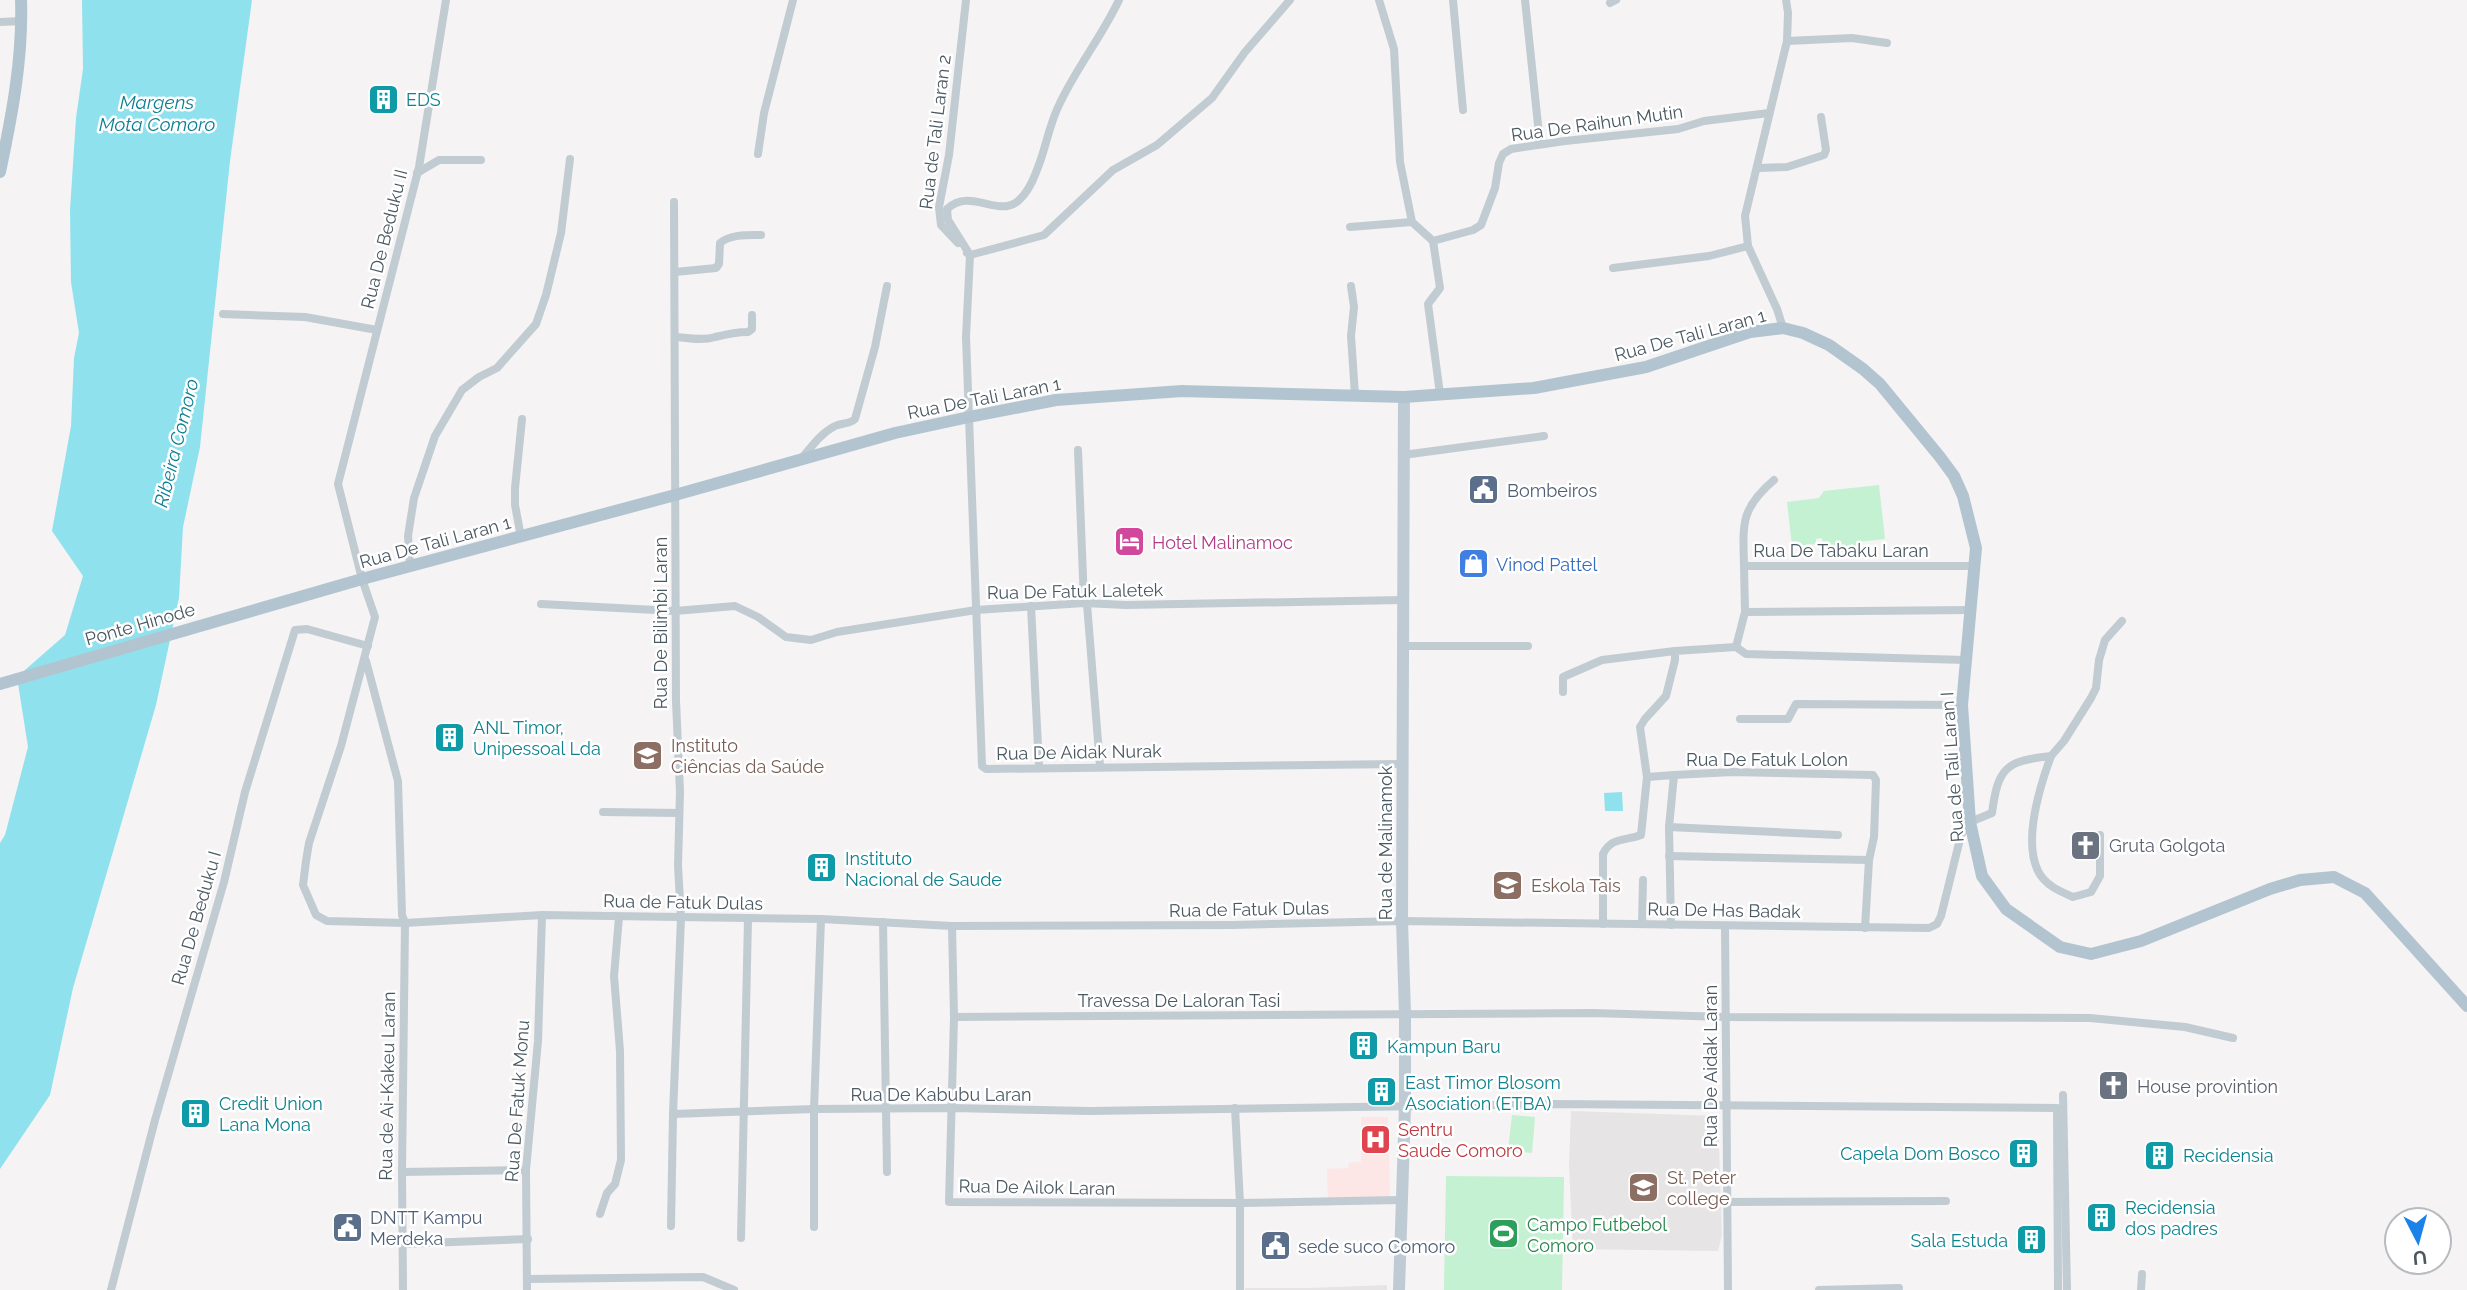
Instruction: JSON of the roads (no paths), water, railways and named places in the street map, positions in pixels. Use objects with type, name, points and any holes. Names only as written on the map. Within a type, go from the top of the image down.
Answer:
[{"type":"main road","points":[[0,172],[12,119],[22,21],[21,0]]},
{"type":"main road","name":"Rua De Tali Laran 1","points":[[291,600],[895,433],[1056,400],[1182,391],[1404,397],[1534,388],[1627,372],[1750,332],[1783,328]]},
{"type":"main road","name":"Rua de Tali Laran I","points":[[1783,328],[1829,345],[1880,384],[1940,457],[1964,496],[1976,548],[1962,705],[1970,822],[1982,876],[2006,909],[2060,947],[2080,953],[2106,951],[2165,932],[2270,889],[2300,880],[2334,877],[2365,893],[2467,1006]]},
{"type":"main road","name":"Ponte Hinode","points":[[0,684],[291,600]]},
{"type":"street","name":"Rua De Beduku II","points":[[338,484],[417,173],[446,0]]},
{"type":"street","points":[[758,154],[764,113],[793,0]]},
{"type":"street","name":"Rua de Tali Laran 2","points":[[966,0],[949,155],[939,208],[941,225],[970,256]]},
{"type":"street","points":[[1118,0],[1108,22],[1059,104],[1036,175],[1021,198],[1005,207],[971,200],[955,202],[947,209],[948,220],[970,256],[1044,235],[1113,170],[1157,145],[1212,98],[1245,52],[1290,0]]},
{"type":"street","points":[[1379,0],[1394,49],[1400,162],[1412,222],[1433,241],[1440,288],[1428,304],[1440,394]]},
{"type":"street","points":[[1453,0],[1463,110]]},
{"type":"street","points":[[1525,0],[1541,144]]},
{"type":"street","points":[[1783,328],[1748,246],[1745,216],[1787,41],[1786,0]]},
{"type":"street","points":[[0,22],[22,21]]},
{"type":"street","points":[[1787,41],[1852,38],[1887,43]]},
{"type":"street","name":"Rua De Raihun Mutin","points":[[1433,241],[1482,225],[1495,188],[1499,163],[1503,154],[1511,149],[1678,129],[1704,121],[1769,113]]},
{"type":"street","points":[[1758,167],[1787,167],[1824,155],[1826,150],[1821,117]]},
{"type":"street","points":[[410,566],[408,536],[414,498],[435,436],[462,390],[497,368],[536,324],[561,233],[570,159]]},
{"type":"street","points":[[417,173],[439,160],[481,160]]},
{"type":"street","name":"Rua De Bilimbi Laran","points":[[674,202],[675,611],[681,918]]},
{"type":"street","points":[[1350,227],[1412,222]]},
{"type":"street","points":[[675,272],[716,268],[719,264],[720,243],[724,239],[741,235],[761,235]]},
{"type":"street","points":[[1613,268],[1709,256],[1748,246]]},
{"type":"street","name":"Rua De Aidak Nurak","points":[[970,256],[966,337],[982,766],[986,769],[1402,764]]},
{"type":"street","points":[[800,460],[819,438],[836,426],[852,423],[856,419],[887,286]]},
{"type":"street","points":[[1351,286],[1354,307],[1351,336],[1355,395]]},
{"type":"street","points":[[223,314],[305,317],[377,330]]},
{"type":"street","points":[[676,337],[700,339],[730,332],[748,332],[752,328],[752,315]]},
{"type":"street","name":"Rua de Malinamok","points":[[1399,1290],[1405,1106],[1402,921],[1404,397]]},
{"type":"street","points":[[521,537],[515,488],[522,419]]},
{"type":"street","points":[[1403,455],[1544,436]]},
{"type":"street","points":[[1078,450],[1085,603],[1100,766]]},
{"type":"street","points":[[1744,566],[1743,521],[1758,493],[1774,480]]},
{"type":"street","name":"Rua de Fatuk Dulas","points":[[338,484],[362,579],[375,617],[341,746],[309,844],[303,885],[316,915],[327,921],[405,923],[542,915],[821,919],[952,926],[1233,925],[1402,921]]},
{"type":"street","name":"Rua De Tabaku Laran","points":[[1736,647],[1745,612],[1744,566],[1975,566]]},
{"type":"street","name":"Rua De Fatuk Laletek","points":[[541,604],[675,611],[735,606],[758,617],[786,637],[811,640],[837,632],[976,610],[1031,606],[1085,603],[1126,605],[1403,600]]},
{"type":"street","points":[[1031,606],[1039,767]]},
{"type":"street","points":[[1745,612],[1971,610]]},
{"type":"street","points":[[2100,835],[2100,876],[2091,892],[2073,897],[2053,888],[2038,872],[2033,841],[2036,803],[2051,756],[2064,741],[2091,698],[2105,640],[2122,621]]},
{"type":"street","name":"Rua De Beduku I","points":[[111,1290],[159,1107],[224,882],[245,792],[295,630],[307,629],[368,646]]},
{"type":"street","points":[[1403,646],[1528,646]]},
{"type":"street","points":[[1563,692],[1563,677],[1602,660],[1675,651],[1736,647],[1746,654],[1966,660]]},
{"type":"street","points":[[1604,924],[1603,854],[1606,846],[1614,841],[1641,835],[1647,777],[1640,727],[1666,695],[1675,651]]},
{"type":"street","name":"Rua de Ai-Kakeu Laran","points":[[366,657],[398,782],[402,915],[405,923],[401,1244],[403,1290]]},
{"type":"street","points":[[1740,719],[1788,719],[1796,704],[1962,705]]},
{"type":"street","points":[[1970,822],[1992,813],[1996,782],[2007,768],[2028,758],[2051,756]]},
{"type":"street","name":"Rua De Fatuk Lolon","points":[[1674,775],[1732,772],[1873,775],[1876,780],[1874,838],[1869,860],[1865,929]]},
{"type":"street","points":[[1647,777],[1674,775],[1669,827],[1671,925]]},
{"type":"street","points":[[603,812],[679,813]]},
{"type":"street","name":"Rua De Has Badak","points":[[1402,921],[1929,928],[1937,924],[1941,916],[1961,835],[1970,822]]},
{"type":"street","points":[[1669,827],[1838,835]]},
{"type":"street","points":[[1669,856],[1869,860]]},
{"type":"street","points":[[1642,924],[1643,880]]},
{"type":"street","name":"Rua De Fatuk Monu","points":[[527,1290],[526,1170],[538,1041],[542,915]]},
{"type":"street","points":[[600,1214],[607,1194],[615,1184],[621,1160],[620,1051],[614,976],[618,917]]},
{"type":"street","points":[[671,1226],[681,918]]},
{"type":"street","points":[[741,1238],[748,919]]},
{"type":"street","points":[[814,1227],[814,1109],[821,919]]},
{"type":"street","points":[[883,922],[887,1172]]},
{"type":"street","name":"Rua De Ailok Laran","points":[[952,926],[954,1017],[949,1202],[1240,1203],[1400,1200]]},
{"type":"street","name":"Rua De Aidak Laran","points":[[1725,927],[1728,1290]]},
{"type":"street","name":"Travessa De Laloran Tasi","points":[[954,1017],[1593,1013],[1726,1017],[2091,1018],[2185,1027],[2233,1038]]},
{"type":"street","points":[[2063,1095],[2067,1290]]},
{"type":"street","name":"Rua De Kabubu Laran","points":[[673,1114],[814,1109],[1089,1111],[1553,1104],[2057,1108],[2057,1290]]},
{"type":"street","points":[[1236,1108],[1240,1290]]},
{"type":"street","points":[[402,1172],[526,1170]]},
{"type":"street","points":[[1726,1202],[1946,1200]]},
{"type":"street","points":[[401,1244],[528,1239]]},
{"type":"street","points":[[2141,1290],[2142,1275]]},
{"type":"street","points":[[528,1279],[703,1277],[734,1290]]},
{"type":"street","points":[[1819,1290],[1899,1288]]},
{"type":"water","name":"Margens Mota Comoro","points":[[82,0],[252,0],[230,161],[200,447],[183,527],[179,598],[156,705],[73,988],[50,1095],[0,1169],[0,843],[5,835],[28,747],[17,677],[65,635],[83,576],[52,531],[71,426],[74,358],[79,333],[71,282],[70,210],[76,118],[83,69]]},
{"type":"water","points":[[1622,792],[1623,811],[1605,811],[1604,793]]},
{"type":"place","name":"EDS","points":[[383,99]]},
{"type":"place","name":"Bombeiros","points":[[1484,490]]},
{"type":"place","name":"Hotel Malinamoc","points":[[1129,542]]},
{"type":"place","name":"Vinod Pattel","points":[[1473,564]]},
{"type":"place","name":"ANL Timor, Unipessoal Lda","points":[[450,737]]},
{"type":"place","name":"Instituto Ciências da Saúde","points":[[648,755]]},
{"type":"place","name":"Gruta Golgota","points":[[2086,845]]},
{"type":"place","name":"Instituto Nacional de Saude","points":[[822,868]]},
{"type":"place","name":"Eskola Tais","points":[[1508,885]]},
{"type":"place","name":"Kampun Baru","points":[[1364,1046]]},
{"type":"place","name":"House provintion","points":[[2114,1086]]},
{"type":"place","name":"East Timor Blosom Asociation (ETBA)","points":[[1382,1092]]},
{"type":"place","name":"Credit Union Lana Mona","points":[[196,1113]]},
{"type":"place","name":"Sentru Saude Comoro","points":[[1375,1139]]},
{"type":"place","name":"Capela Dom Bosco","points":[[2023,1153]]},
{"type":"place","name":"Recidensia","points":[[2160,1155]]},
{"type":"place","name":"St. Peter college","points":[[1644,1187]]},
{"type":"place","name":"Recidensia dos padres","points":[[2102,1217]]},
{"type":"place","name":"DNTT Kampu Merdeka","points":[[347,1227]]},
{"type":"place","name":"Campo Futbebol Comoro","points":[[1504,1234]]},
{"type":"place","name":"Sala Estuda","points":[[2031,1240]]},
{"type":"place","name":"sede suco Comoro","points":[[1275,1246]]},
{"type":"water label","name":"Ribeira Comoro","points":[[176,443]]}]
